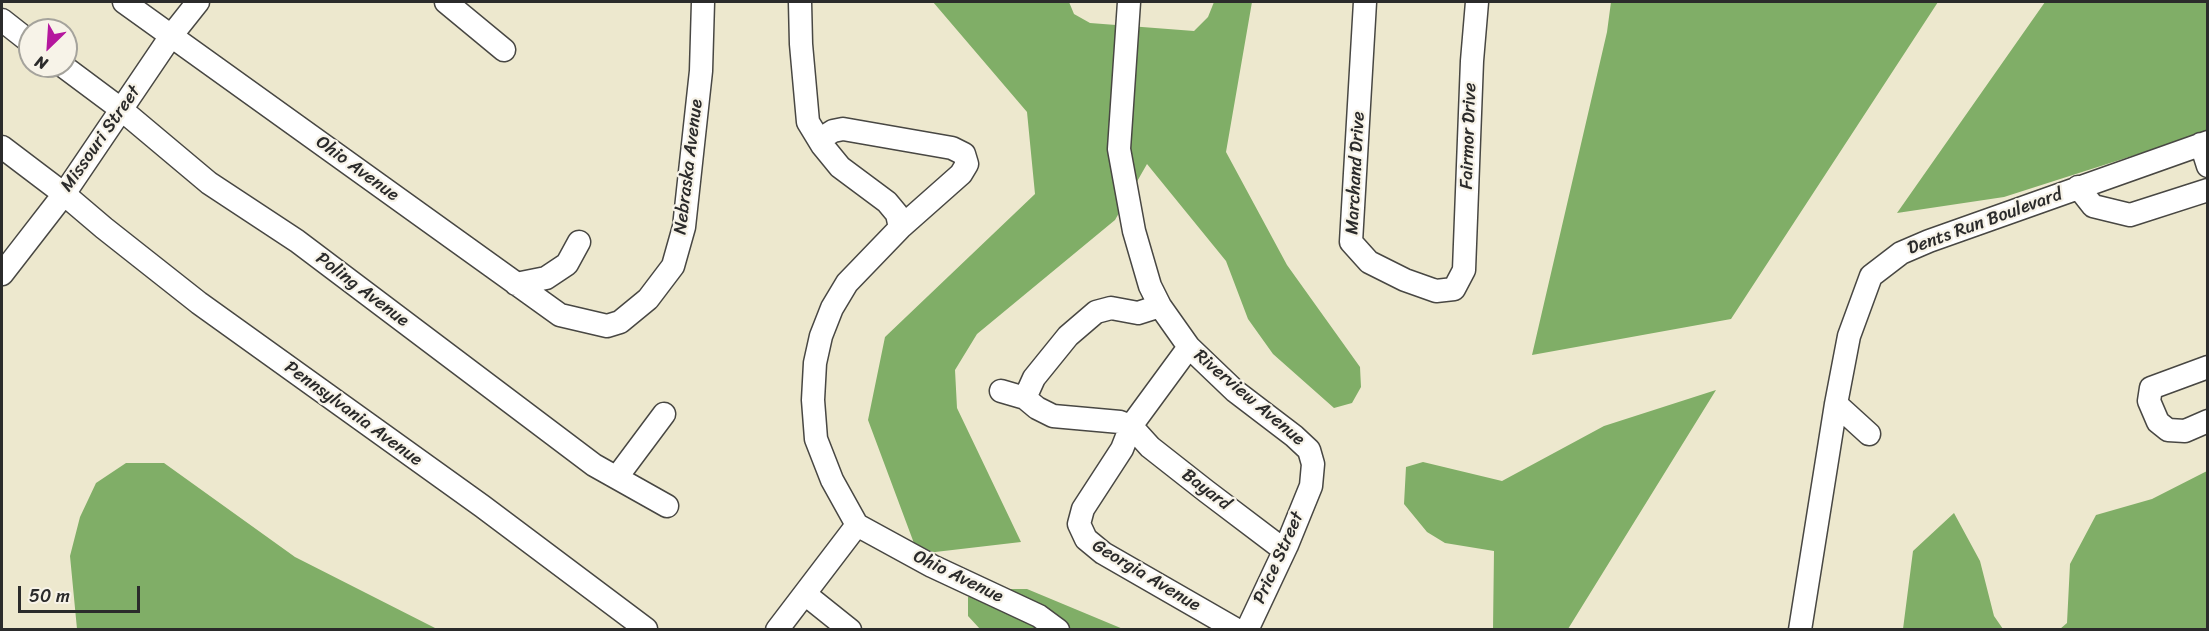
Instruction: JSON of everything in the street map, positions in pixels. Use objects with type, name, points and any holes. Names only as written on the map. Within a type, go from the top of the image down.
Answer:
[{"type":"street","name":"Ohio Avenue","points":[[124,2],[560,315],[596,325]]},
{"type":"street","name":"Missouri Street","points":[[3,269],[64,194],[171,36],[198,2]]},
{"type":"street","points":[[446,2],[504,50]]},
{"type":"street","name":"Nebraska Avenue","points":[[596,325],[607,326],[620,322],[648,299],[672,266],[684,227],[702,71],[703,2]]},
{"type":"street","points":[[800,2],[808,122],[840,167],[887,202],[897,214],[900,228]]},
{"type":"street","name":"Riverview Avenue","points":[[1129,2],[1119,149],[1134,231],[1150,286],[1160,306],[1189,347],[1234,391],[1309,450],[1313,464],[1311,486]]},
{"type":"street","name":"Marchand Drive","points":[[1365,2],[1351,242],[1369,262],[1405,280],[1436,291],[1454,288],[1464,270]]},
{"type":"street","name":"Fairmor Drive","points":[[1464,270],[1472,61],[1477,2]]},
{"type":"street","points":[[2,20],[18,33]]},
{"type":"street","name":"Poling Avenue","points":[[78,77],[122,110],[209,183],[297,241],[594,465],[667,506]]},
{"type":"street","points":[[777,630],[857,525],[832,480],[816,439],[813,400],[815,363],[829,317],[847,283],[900,228],[961,174],[967,164],[964,154],[952,148],[843,129],[833,131],[819,140]]},
{"type":"street","points":[[2204,143],[2208,165]]},
{"type":"street","name":"Dents Run Boulevard","points":[[1800,630],[1849,336],[1871,276],[1901,252],[2204,143]]},
{"type":"street","name":"Pennsylvania Avenue","points":[[2,147],[199,303],[482,506],[646,629]]},
{"type":"street","points":[[2078,187],[2093,206],[2130,215],[2208,190]]},
{"type":"street","points":[[516,284],[546,278],[567,264],[579,242]]},
{"type":"street","points":[[1025,398],[1034,378],[1068,336],[1096,312],[1111,308],[1138,313],[1160,306]]},
{"type":"street","points":[[1001,391],[1025,398],[1037,408],[1053,416],[1120,422],[1131,426],[1189,347]]},
{"type":"street","points":[[2208,366],[2151,388],[2149,401],[2158,422],[2168,430],[2185,430],[2208,421]]},
{"type":"street","points":[[1836,404],[1869,434]]},
{"type":"street","points":[[616,477],[664,414]]},
{"type":"street","name":"Georgia Avenue","points":[[1131,426],[1122,448],[1083,509],[1079,525],[1086,539],[1103,553],[1237,630]]},
{"type":"street","name":"Bayard","points":[[1131,426],[1150,447],[1206,491],[1276,544],[1287,545]]},
{"type":"street","name":"Price Street","points":[[1247,630],[1287,545],[1311,486]]},
{"type":"street","name":"Ohio Avenue","points":[[857,525],[932,566],[1039,616],[1058,630]]},
{"type":"street","points":[[804,594],[850,630]]},
{"type":"green space","points":[[933,2],[1069,2],[1074,14],[1090,23],[1194,31],[1208,17],[1214,2],[1252,2],[1226,152],[1287,265],[1360,367],[1361,387],[1352,403],[1334,408],[1273,354],[1248,319],[1226,261],[1147,164],[1115,220],[977,334],[955,370],[957,408],[1021,542],[918,554],[868,420],[885,337],[1035,194],[1027,112]]},
{"type":"green space","points":[[1611,2],[1938,2],[1731,319],[1532,355],[1607,32]]},
{"type":"green space","points":[[2045,2],[2207,2],[2207,132],[2004,197],[1897,213]]},
{"type":"green space","points":[[1716,390],[1568,629],[1493,629],[1494,551],[1445,543],[1427,532],[1404,504],[1406,467],[1423,462],[1502,481],[1604,426]]},
{"type":"green space","points":[[126,463],[164,463],[295,557],[437,629],[77,629],[70,556],[80,517],[96,483]]},
{"type":"green space","points":[[2207,471],[2207,629],[2060,629],[2067,623],[2070,564],[2096,515],[2152,499]]},
{"type":"green space","points":[[1954,513],[1980,561],[1994,616],[2003,629],[1903,629],[1913,551]]},
{"type":"green space","points":[[988,589],[1027,589],[1123,629],[980,629],[968,616],[968,597]]}]
